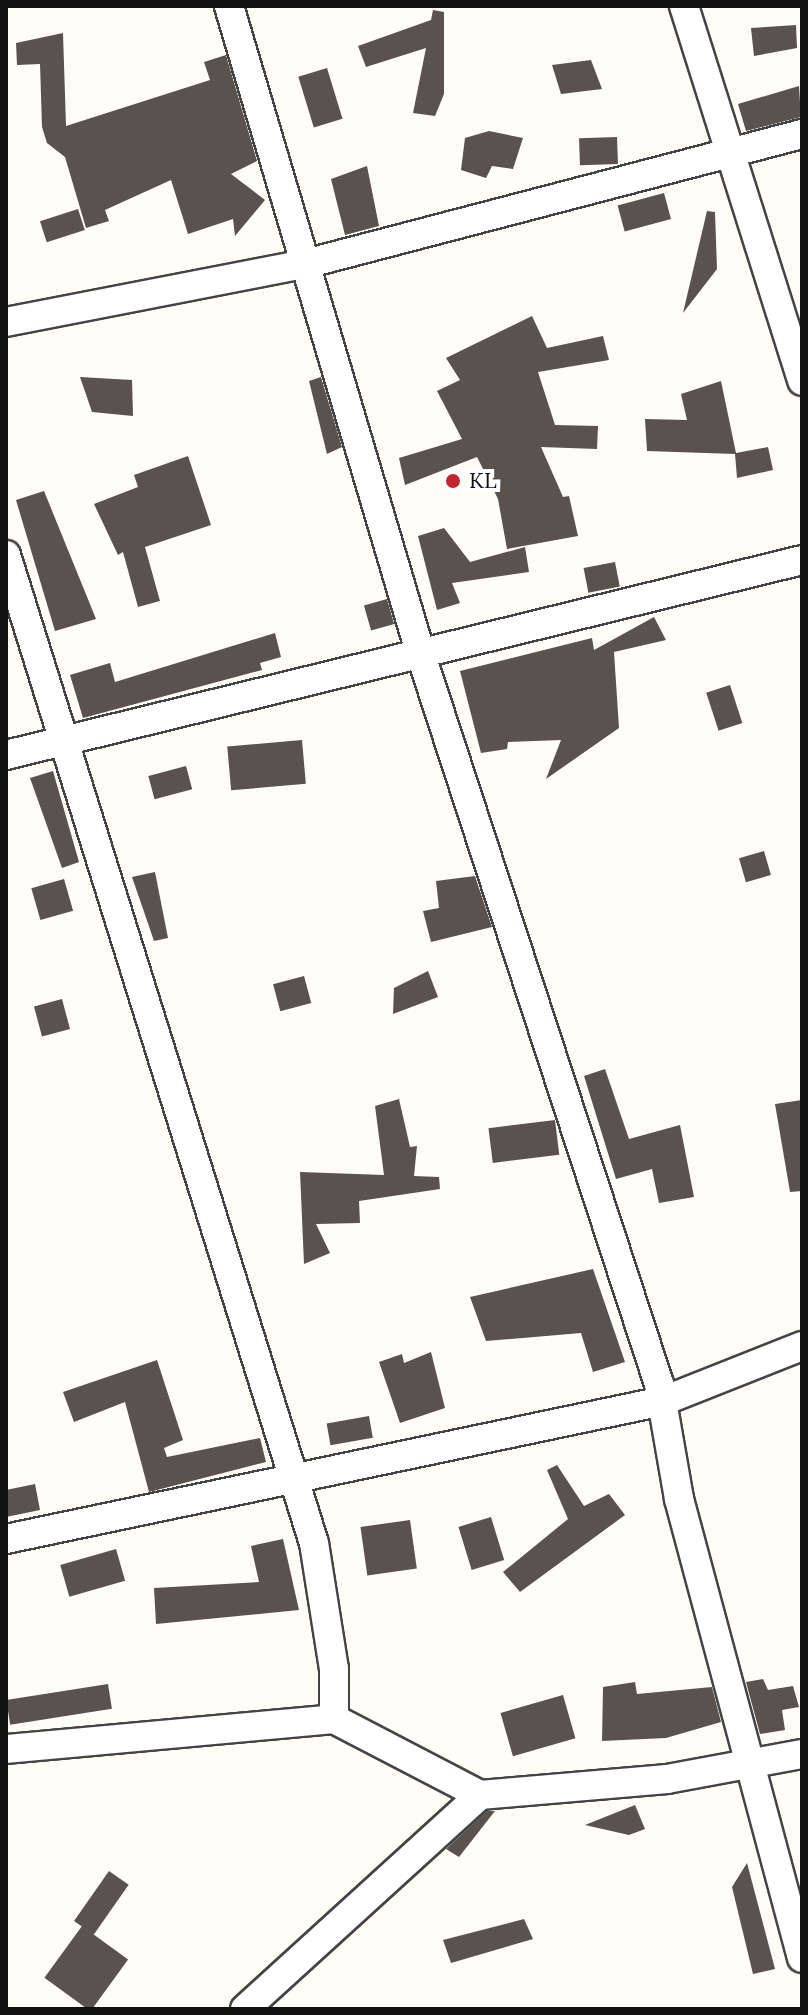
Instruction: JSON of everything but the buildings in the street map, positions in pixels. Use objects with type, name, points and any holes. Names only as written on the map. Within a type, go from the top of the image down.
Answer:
[{"type":"street","points":[[229,6],[421,655],[663,1401],[679,1499],[747,1765],[802,1958]]},
{"type":"street","points":[[684,6],[802,381]]},
{"type":"street","points":[[6,322],[305,264],[802,134]]},
{"type":"street","points":[[6,555],[295,1474],[317,1559],[334,1669],[334,1719]]},
{"type":"street","points":[[6,755],[802,560]]},
{"type":"street","points":[[6,1539],[295,1474],[663,1401],[802,1346]]},
{"type":"street","points":[[6,1749],[334,1719],[480,1795],[747,1765],[802,1754]]},
{"type":"street","points":[[245,2009],[480,1795]]},
{"type":"place","name":"KL","points":[[453,481]]}]
